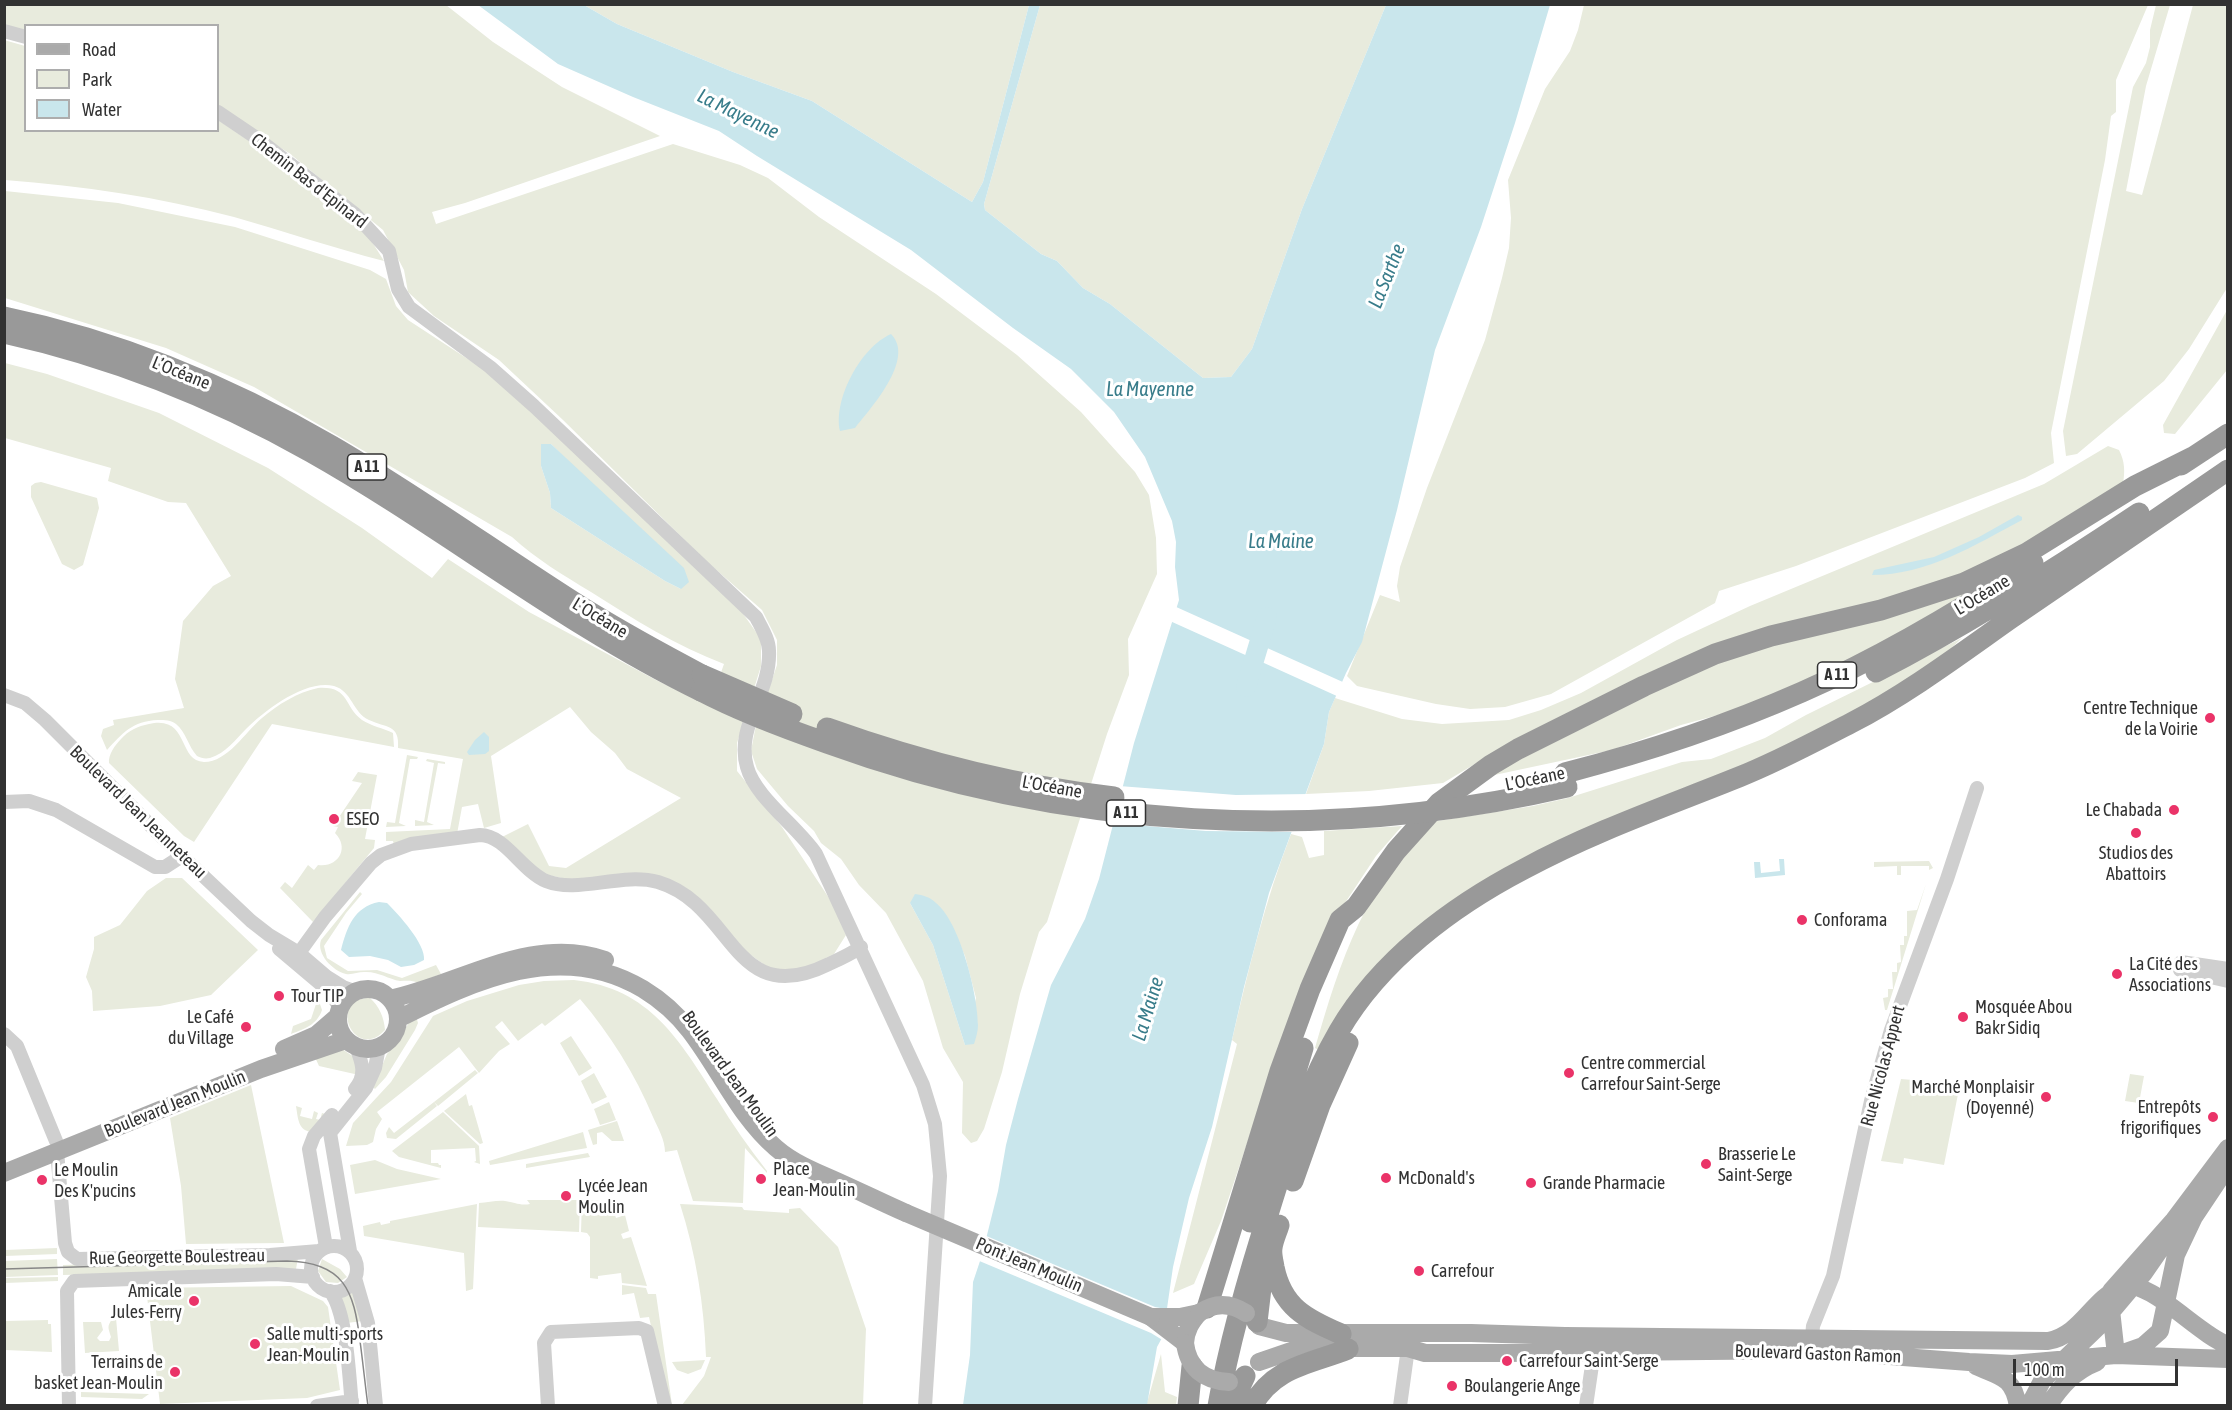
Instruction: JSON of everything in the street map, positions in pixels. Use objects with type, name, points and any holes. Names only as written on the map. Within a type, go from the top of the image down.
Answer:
[{"type":"highway","name":"L’Océane","points":[[4,317],[118,348],[180,371],[257,406],[341,452],[420,501],[701,683]]},
{"type":"highway","name":"L’Océane","points":[[4,333],[138,372],[255,422],[349,475],[598,636],[701,683],[918,757],[1021,782],[1106,796],[1180,804],[1234,806],[1359,804],[1566,780],[1689,752],[1811,703],[1911,653],[2060,566],[2228,455]]},
{"type":"highway","points":[[1226,1390],[1228,1299],[1300,1056],[1325,981],[1356,907],[1396,851],[1439,803],[1491,765],[1526,745],[1644,686],[1715,654],[1771,636],[1881,610],[1964,583],[2090,520],[2228,434]]},
{"type":"highway","points":[[1226,1390],[1241,1298],[1294,1130],[1322,1064],[1339,1031],[1364,996],[1409,947],[1488,889],[1525,868],[1620,825],[1744,775],[1857,720],[1917,683],[2228,470]]},
{"type":"highway","name":"L’Océane","points":[[1566,780],[1702,732],[1803,692],[1920,632],[2010,578],[2090,520]]},
{"type":"highway","points":[[1203,1311],[1219,1272],[1280,1071],[1310,989],[1340,920],[1356,907]]},
{"type":"highway","points":[[1254,1320],[1271,1250],[1308,1137],[1347,1045],[1386,988],[1436,936],[1447,918]]},
{"type":"highway","points":[[1252,1406],[1270,1383],[1299,1365],[1325,1358],[1345,1341],[1307,1318],[1290,1303],[1278,1280],[1271,1250]]},
{"type":"highway","points":[[1188,1406],[1192,1366]]},
{"type":"main road","name":"Boulevard Jean Moulin","points":[[390,999],[427,990],[534,954],[574,953],[598,958],[629,969],[665,993],[691,1016],[773,1136],[795,1161]]},
{"type":"main road","name":"Boulevard Jean Moulin","points":[[398,1019],[486,980],[514,972],[565,965],[592,968],[622,977],[667,1006],[690,1031],[743,1112],[779,1150],[810,1170],[906,1213]]},
{"type":"main road","points":[[375,990],[390,999],[396,1009],[398,1019],[394,1034],[389,1041],[379,1047],[368,1049],[351,1043],[340,1030],[339,1012],[347,998],[357,992],[375,990]]},
{"type":"main road","name":"Boulevard Jean Moulin","points":[[4,1173],[57,1146],[316,1035],[339,1012]]},
{"type":"main road","name":"Boulevard Jean Moulin","points":[[4,1163],[57,1146],[261,1069],[351,1043]]},
{"type":"main road","points":[[2029,1406],[2042,1381],[2093,1332],[2111,1301],[2228,1148]]},
{"type":"main road","points":[[2048,1406],[2064,1383],[2078,1372],[2143,1346],[2157,1335],[2161,1328],[2180,1247],[2194,1217],[2228,1166]]},
{"type":"main road","name":"Pont Jean Moulin","points":[[906,1213],[1152,1317],[1181,1341]]},
{"type":"main road","points":[[2174,1220],[2162,1247],[2133,1285],[2149,1292],[2208,1335],[2228,1345]]},
{"type":"main road","name":"Boulevard Gaston Ramon","points":[[1203,1311],[1221,1304],[1236,1306],[1254,1320],[1286,1333],[1408,1348],[1425,1353],[1595,1345],[2048,1341],[2074,1329],[2111,1301],[2124,1286],[2133,1285]]},
{"type":"main road","points":[[2111,1301],[2116,1355]]},
{"type":"main road","points":[[1203,1311],[1191,1321],[1181,1341],[1192,1366],[1226,1390],[1263,1346],[1254,1320]]},
{"type":"main road","name":"Pont Jean Moulin","points":[[1152,1317],[1180,1317],[1203,1311]]},
{"type":"main road","name":"Boulevard Gaston Ramon","points":[[1226,1390],[1294,1350],[1345,1341],[1486,1333],[1595,1345]]},
{"type":"main road","name":"Boulevard Gaston Ramon","points":[[1408,1348],[1421,1344],[1473,1342],[1486,1333]]},
{"type":"main road","name":"Boulevard Gaston Ramon","points":[[1811,1344],[1969,1362],[2012,1364],[2116,1355],[2228,1359]]},
{"type":"main road","points":[[1969,1362],[2008,1381],[2014,1390],[2018,1406]]},
{"type":"street","points":[[4,31],[24,36]]},
{"type":"street","name":"Chemin Bas d'Epinard","points":[[219,113],[266,145],[355,214],[385,245],[392,257],[398,289],[409,307],[499,375],[657,521],[756,617],[769,650],[767,674],[747,727],[743,746],[748,771],[762,793],[806,839],[834,890],[861,947]]},
{"type":"street","name":"Boulevard Jean Jeanneteau","points":[[4,695],[25,703],[45,720],[182,856],[269,936],[299,953],[327,977],[357,992]]},
{"type":"street","name":"Rue Nicolas Appert","points":[[1811,1344],[1814,1326],[1833,1276],[1871,1101],[1891,1030],[1947,879],[1977,788]]},
{"type":"street","points":[[10,802],[29,801],[56,810],[155,867],[165,867],[182,856]]},
{"type":"street","points":[[299,953],[340,899],[372,862],[381,855],[411,844],[480,835],[497,840],[528,870],[550,882],[568,885],[635,878],[669,886],[697,904],[749,963],[772,975],[789,977],[804,975],[861,947],[923,1085],[935,1124],[940,1176],[926,1406]]},
{"type":"street","name":"Boulevard Jean Jeanneteau","points":[[269,936],[273,945],[330,992],[339,1012]]},
{"type":"street","points":[[4,1034],[17,1046],[57,1146]]},
{"type":"street","points":[[322,1249],[309,1148],[314,1136],[360,1083],[363,1072],[351,1043]]},
{"type":"street","points":[[376,1406],[368,1323],[355,1278],[357,1264],[350,1251],[330,1133],[366,1088],[375,1068],[379,1047]]},
{"type":"street","name":"Rue Georgette Boulestreau","points":[[57,1146],[64,1243],[68,1252],[77,1259],[270,1255],[322,1249]]},
{"type":"street","points":[[350,1251],[337,1245],[322,1249],[311,1264],[313,1277],[320,1287],[330,1291],[345,1289],[355,1278]]},
{"type":"street","points":[[69,1406],[66,1291],[74,1281],[276,1274],[313,1277]]},
{"type":"street","points":[[317,1406],[352,1403],[341,1314],[330,1291]]},
{"type":"street","points":[[548,1406],[544,1342],[551,1332],[639,1328],[647,1331],[665,1406]]},
{"type":"street","points":[[1586,1406],[1595,1345]]},
{"type":"street","points":[[1400,1406],[1408,1348]]},
{"type":"green space","points":[[4,5],[446,5],[493,42],[562,87],[660,136],[465,203],[432,212],[436,224],[673,144],[740,165],[768,178],[819,217],[936,294],[1017,355],[1081,412],[1135,472],[1149,495],[1156,538],[1157,574],[1128,639],[1129,675],[1107,734],[1047,922],[1039,932],[1020,994],[1002,1072],[984,1129],[977,1141],[971,1143],[962,1133],[963,1082],[943,1048],[923,981],[886,913],[859,885],[841,859],[821,843],[814,831],[788,806],[757,769],[751,751],[755,730],[777,665],[777,640],[762,610],[705,560],[499,360],[434,316],[408,292],[404,270],[383,230],[289,153],[219,111],[219,24],[24,24],[24,33],[5,27]],"holes":[[[910,903],[951,925],[965,956],[976,998],[965,1045],[933,945]]]},
{"type":"green space","points":[[584,5],[1029,5],[983,182],[972,202],[812,101],[733,72],[617,24]]},
{"type":"green space","points":[[1040,5],[1386,5],[1302,209],[1252,349],[1231,377],[1203,378],[1110,304],[1083,288],[1057,261],[1041,254],[985,210],[984,204]]},
{"type":"green space","points":[[1584,5],[2148,5],[2116,80],[2116,112],[2111,116],[2105,160],[2051,433],[2054,463],[2025,478],[1796,566],[1719,591],[1715,603],[1551,694],[1505,707],[1470,709],[1436,704],[1357,686],[1347,676],[1380,595],[1400,602],[1397,586],[1400,567],[1427,488],[1485,340],[1509,248],[1511,218],[1508,180],[1545,89],[1570,51]]},
{"type":"green space","points":[[2156,5],[2170,5],[2146,86],[2126,191],[2142,195],[2193,5],[2227,5],[2227,288],[2189,349],[2164,381],[2077,454],[2066,456],[2063,431],[2133,87],[2146,63]]},
{"type":"green space","points":[[4,40],[24,46],[24,132],[219,132],[219,121],[264,151],[364,229],[384,261],[234,217],[149,198],[92,189],[5,180]]},
{"type":"green space","points":[[5,191],[118,203],[235,227],[370,270],[386,279],[396,306],[408,320],[497,378],[739,608],[761,639],[761,666],[737,743],[737,771],[782,827],[833,904],[846,935],[834,954],[803,970],[779,972],[748,953],[662,879],[567,879],[543,874],[502,837],[528,824],[549,866],[566,868],[681,798],[627,769],[615,753],[591,732],[570,707],[491,756],[501,823],[484,828],[478,804],[462,807],[457,834],[394,846],[393,841],[386,841],[386,832],[450,829],[463,759],[398,748],[397,735],[391,728],[364,717],[345,692],[334,686],[311,687],[287,698],[254,721],[226,750],[210,758],[197,756],[179,727],[165,720],[135,725],[123,733],[107,750],[101,736],[103,729],[114,725],[113,720],[184,708],[175,679],[183,621],[213,586],[231,576],[186,503],[168,502],[108,481],[111,468],[5,438],[5,363],[47,374],[159,413],[268,468],[362,528],[432,578],[448,559],[529,612],[709,706],[724,664],[689,649],[639,622],[550,566],[512,537],[254,387],[166,348],[5,298]],"holes":[[[551,444],[681,589],[551,508],[550,493],[541,466]]]},
{"type":"green space","points":[[2227,310],[2227,370],[2175,434],[2164,433],[2163,425]]},
{"type":"green space","points":[[2108,446],[2119,450],[2121,454],[2124,467],[2123,484],[2041,535],[1956,577],[1651,672],[1517,739],[1443,783],[1369,791],[1306,794],[1324,744],[1329,712],[1335,698],[1402,719],[1442,724],[1509,720],[1541,710],[1581,693],[1677,640],[1750,606],[2044,484]]},
{"type":"green space","points":[[41,482],[97,498],[99,508],[83,565],[74,570],[62,564],[31,497],[31,486]]},
{"type":"green space","points":[[1984,583],[1932,616],[1839,666],[1744,708],[1681,725],[1612,750],[1485,777],[1651,691],[1750,650]]},
{"type":"green space","points":[[1962,638],[1942,657],[1911,678],[1830,725],[1449,904],[1319,1050],[1315,1048],[1340,969],[1366,909],[1383,883],[1431,822],[1533,806],[1568,798],[1682,762],[1711,759],[1765,738],[1806,715]]},
{"type":"green space","points":[[318,688],[336,690],[362,720],[393,733],[394,747],[272,724],[194,842],[184,836],[109,763],[112,750],[127,734],[141,726],[162,723],[171,726],[177,732],[196,760],[213,761],[228,752],[274,708],[295,696]]},
{"type":"green space","points":[[407,755],[418,757],[410,759],[399,823],[406,826],[386,827],[387,822],[395,823]]},
{"type":"green space","points":[[427,759],[445,762],[445,764],[438,763],[427,822],[434,825],[415,826],[415,820],[424,822],[434,763],[426,761]]},
{"type":"green space","points":[[358,772],[377,775],[365,839],[375,840],[374,848],[313,922],[280,888],[285,882],[292,888],[308,865],[314,870],[318,865],[331,863],[340,856],[341,845],[335,833],[338,827],[333,826],[362,783],[352,781]]},
{"type":"green space","points":[[1402,826],[1376,856],[1345,903],[1273,1066],[1221,1221],[1194,1284],[1173,1293],[1237,1044],[1232,1040],[1251,962],[1265,910],[1291,834],[1302,837],[1309,858],[1324,855],[1324,831]]},
{"type":"green space","points":[[1929,861],[1933,868],[1929,870],[1929,866],[1901,866],[1901,875],[1897,875],[1897,866],[1874,867],[1874,862]]},
{"type":"green space","points":[[166,878],[182,878],[258,950],[211,995],[160,1006],[93,1011],[92,991],[86,977],[94,949],[94,937],[120,925],[147,891]]},
{"type":"green space","points":[[1926,884],[1887,1010],[1885,1010],[1883,998],[1888,997],[1888,989],[1893,989],[1892,972],[1897,972],[1897,963],[1901,962],[1900,945],[1904,945],[1904,936],[1907,936],[1907,911],[1917,910]]},
{"type":"green space","points":[[360,892],[362,894],[324,946],[327,958],[348,971],[377,970],[402,978],[436,965],[441,974],[418,983],[391,979],[369,972],[346,974],[331,966],[321,951],[321,940]]},
{"type":"green space","points":[[574,980],[600,985],[623,994],[643,1006],[676,1038],[767,1171],[767,1173],[745,1148],[743,1203],[693,1201],[677,1150],[665,1152],[661,1134],[630,1070],[612,1040],[580,999],[545,1026],[542,1023],[518,1041],[502,1021],[495,1027],[510,1044],[499,1051],[479,1073],[459,1047],[377,1112],[382,1119],[376,1129],[373,1142],[367,1145],[346,1146],[353,1123],[391,1082],[433,1016],[467,1001],[519,985]]},
{"type":"green space","points":[[318,998],[322,1010],[317,1019],[310,1026],[291,1034],[293,1026],[311,1019]]},
{"type":"green space","points":[[370,998],[380,1012],[385,1030],[374,1038],[364,1039],[355,1034],[348,1017],[350,1008],[357,1001]]},
{"type":"green space","points":[[416,1016],[418,1023],[415,1030],[386,1077],[375,1089],[373,1087],[387,1054]]},
{"type":"green space","points":[[571,1036],[592,1068],[579,1076],[560,1043]]},
{"type":"green space","points":[[342,1049],[354,1057],[359,1075],[319,1066],[314,1055]]},
{"type":"green space","points":[[475,1070],[478,1073],[438,1106],[434,1102]]},
{"type":"green space","points":[[594,1073],[607,1097],[592,1104],[581,1081]]},
{"type":"green space","points":[[2130,1074],[2144,1076],[2139,1103],[2125,1101]]},
{"type":"green space","points":[[1901,1079],[1960,1084],[1944,1165],[1904,1158],[1903,1164],[1881,1161]]},
{"type":"green space","points":[[251,1085],[284,1243],[186,1244],[181,1186],[170,1118]]},
{"type":"green space","points":[[466,1094],[469,1106],[472,1105],[483,1143],[480,1144],[444,1111]]},
{"type":"green space","points":[[434,1102],[437,1106],[396,1139],[387,1138],[386,1133],[389,1127],[394,1133]]},
{"type":"green space","points":[[609,1102],[616,1120],[600,1125],[594,1109]]},
{"type":"green space","points":[[296,1106],[302,1108],[300,1116],[312,1119],[314,1111],[318,1113],[316,1119],[320,1120],[322,1113],[325,1114],[312,1132],[301,1126]]},
{"type":"green space","points":[[443,1112],[479,1146],[480,1164],[474,1162],[476,1161],[475,1148],[431,1150],[431,1163],[438,1163],[441,1168],[399,1157],[392,1151]]},
{"type":"green space","points":[[617,1121],[624,1141],[612,1141],[602,1132],[597,1133],[597,1144],[593,1145],[588,1130]]},
{"type":"green space","points":[[583,1132],[587,1148],[490,1165],[489,1161]]},
{"type":"green space","points":[[588,1153],[590,1157],[526,1168],[526,1164]]},
{"type":"green space","points":[[375,1160],[397,1169],[441,1179],[355,1194],[350,1165]]},
{"type":"green space","points":[[527,1200],[580,1200],[579,1232],[478,1227],[479,1203],[508,1201],[530,1204]]},
{"type":"green space","points":[[582,1200],[610,1201],[616,1218],[625,1215],[629,1231],[621,1234],[623,1239],[631,1237],[647,1286],[622,1283],[621,1273],[598,1276],[598,1279],[590,1278],[590,1237],[587,1233],[581,1232]]},
{"type":"green space","points":[[477,1204],[473,1289],[466,1291],[464,1253],[364,1236],[363,1226],[380,1222],[381,1225],[390,1223],[390,1221]]},
{"type":"green space","points":[[680,1204],[742,1207],[744,1210],[789,1213],[789,1209],[800,1208],[838,1247],[866,1329],[863,1405],[682,1405],[704,1376],[711,1357],[706,1357],[698,1279],[691,1242]]},
{"type":"green space","points":[[57,1248],[57,1254],[5,1256],[5,1250]]},
{"type":"green space","points":[[298,1258],[296,1269],[63,1275],[63,1265]]},
{"type":"green space","points":[[57,1259],[58,1275],[5,1277],[5,1261]]},
{"type":"green space","points":[[322,1259],[340,1269],[347,1277],[338,1283],[326,1282],[318,1271]]},
{"type":"green space","points":[[58,1277],[58,1281],[5,1283],[5,1278]]},
{"type":"green space","points":[[622,1285],[646,1288],[648,1294],[656,1294],[672,1405],[669,1405],[649,1317],[640,1318],[634,1293],[622,1295]]},
{"type":"green space","points":[[291,1286],[323,1301],[328,1307],[340,1390],[307,1398],[160,1404],[146,1288]]},
{"type":"green space","points":[[353,1290],[364,1321],[346,1323],[340,1297]]},
{"type":"green space","points":[[116,1318],[119,1351],[85,1353],[83,1322],[101,1322],[103,1330],[97,1338],[100,1341],[109,1341],[111,1337],[109,1326],[112,1319]]},
{"type":"green space","points":[[48,1320],[48,1324],[51,1324],[52,1352],[5,1350],[5,1321]]},
{"type":"green space","points":[[1161,1354],[1165,1392],[1177,1397],[1176,1405],[1146,1406]]},
{"type":"green space","points":[[705,1360],[701,1369],[688,1374],[677,1370],[672,1362]]},
{"type":"green space","points":[[81,1392],[149,1394],[142,1399],[81,1397]]},
{"type":"water","points":[[478,5],[584,5],[617,24],[733,72],[812,101],[972,202],[983,182],[1029,5],[1040,5],[984,204],[985,210],[1041,254],[1057,261],[1083,288],[1110,304],[1203,378],[1231,377],[1252,349],[1302,209],[1386,5],[1550,5],[1481,227],[1435,350],[1397,510],[1362,642],[1329,712],[1324,744],[1269,893],[1244,987],[1212,1127],[1189,1198],[1173,1267],[1163,1336],[1157,1347],[1147,1405],[963,1405],[970,1355],[973,1282],[998,1191],[1006,1145],[1018,1099],[1051,985],[1085,919],[1099,879],[1134,743],[1179,600],[1175,567],[1176,542],[1172,521],[1145,457],[1114,412],[1071,369],[911,250],[719,131],[558,64]]},
{"type":"water","points":[[891,334],[897,344],[898,357],[895,370],[880,396],[855,428],[840,431],[841,404],[852,375],[869,350]]},
{"type":"water","points":[[541,444],[551,444],[684,568],[689,582],[681,589],[665,581],[551,508],[550,493],[541,466]]},
{"type":"water","points":[[2018,515],[2022,517],[2022,520],[1950,557],[1912,570],[1872,575],[1874,570],[1934,557],[1979,537]]},
{"type":"water","points":[[484,732],[489,737],[489,751],[485,754],[469,755],[467,752]]},
{"type":"water","points":[[1779,859],[1784,859],[1785,875],[1755,878],[1754,862],[1760,862],[1761,873],[1780,871]]},
{"type":"water","points":[[915,894],[931,899],[945,912],[960,942],[975,996],[978,1027],[974,1044],[965,1045],[933,945],[910,903]]},
{"type":"water","points":[[379,902],[387,903],[398,914],[421,946],[424,960],[414,965],[401,967],[388,960],[370,956],[349,957],[341,950],[353,919],[363,908]]},
{"type":"pier","points":[[1174,606],[1345,683],[1339,697],[1253,658],[1257,645],[1252,658],[1170,621]]},
{"type":"pier","points":[[1119,786],[1236,795],[1310,794],[1295,832],[1206,831],[1110,823]]},
{"type":"pier","points":[[984,1235],[1155,1307],[1166,1309],[1164,1341],[1151,1333],[977,1260]]},
{"type":"waterway","name":"La Maine","points":[[1246,687],[1267,617]]},
{"type":"tram line","points":[[4,1269],[287,1261],[322,1267],[343,1283],[354,1308],[368,1406]]},
{"type":"place","name":"Centre Technique de la Voirie","points":[[2210,718]]},
{"type":"place","name":"Le Chabada","points":[[2174,810]]},
{"type":"place","name":"ESEO","points":[[334,819]]},
{"type":"place","name":"Studios des Abattoirs","points":[[2136,833]]},
{"type":"place","name":"Conforama","points":[[1802,920]]},
{"type":"place","name":"La Cité des Associations","points":[[2117,974]]},
{"type":"place","name":"Tour TIP","points":[[279,996]]},
{"type":"place","name":"Mosquée Abou Bakr Sidiq","points":[[1963,1017]]},
{"type":"place","name":"Le Café du Village","points":[[246,1027]]},
{"type":"place","name":"Centre commercial Carrefour Saint-Serge","points":[[1569,1073]]},
{"type":"place","name":"Marché Monplaisir (Doyenné)","points":[[2046,1097]]},
{"type":"place","name":"Entrepôts frigorifiques","points":[[2213,1117]]},
{"type":"place","name":"Brasserie Le Saint-Serge","points":[[1706,1164]]},
{"type":"place","name":"McDonald's","points":[[1386,1178]]},
{"type":"place","name":"Place Jean-Moulin","points":[[761,1179]]},
{"type":"place","name":"Le Moulin Des K'pucins","points":[[42,1180]]},
{"type":"place","name":"Grande Pharmacie","points":[[1531,1183]]},
{"type":"place","name":"Lycée Jean Moulin","points":[[566,1196]]},
{"type":"place","name":"Carrefour","points":[[1419,1271]]},
{"type":"place","name":"Amicale Jules-Ferry","points":[[194,1301]]},
{"type":"place","name":"Salle multi-sports Jean-Moulin","points":[[255,1344]]},
{"type":"place","name":"Carrefour Saint-Serge","points":[[1507,1361]]},
{"type":"place","name":"Terrains de basket Jean-Moulin","points":[[175,1372]]},
{"type":"place","name":"Boulangerie Ange","points":[[1452,1386]]},
{"type":"water label","name":"La Mayenne","points":[[738,114]]},
{"type":"water label","name":"La Sarthe","points":[[1387,276]]},
{"type":"water label","name":"La Mayenne","points":[[1150,390]]}]
